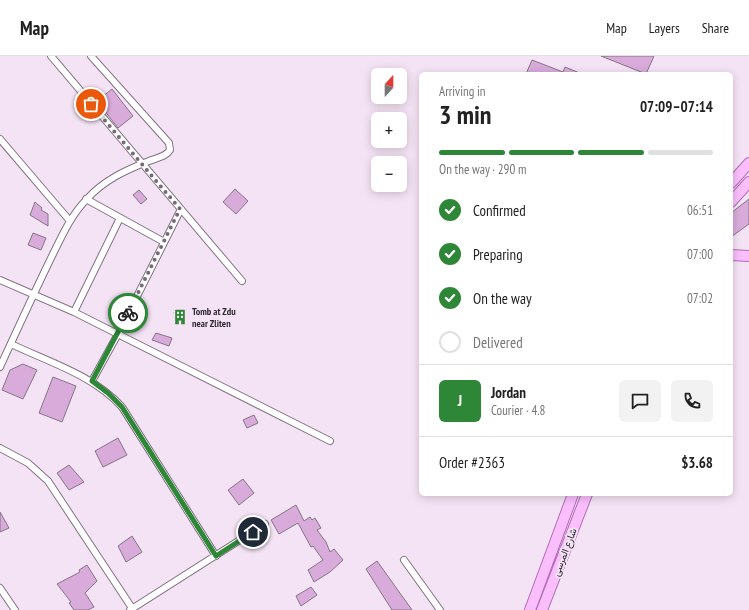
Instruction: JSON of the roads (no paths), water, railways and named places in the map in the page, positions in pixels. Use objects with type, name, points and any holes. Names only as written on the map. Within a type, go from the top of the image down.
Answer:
[{"type":"main road","points":[[733,182],[749,163]]},
{"type":"main road","points":[[733,200],[749,182]]},
{"type":"main road","points":[[733,255],[749,256]]},
{"type":"main road","name":"شارع المرسى","points":[[530,610],[572,496]]},
{"type":"main road","name":"شارع المرسى","points":[[542,610],[586,496]]},
{"type":"street","points":[[51,56],[242,282]]},
{"type":"street","points":[[0,367],[33,295],[70,221],[86,199],[113,177],[168,154],[170,148],[169,143],[91,56]]},
{"type":"street","points":[[0,139],[70,221]]},
{"type":"street","points":[[86,199],[164,242]]},
{"type":"street","points":[[92,381],[118,334],[180,209]]},
{"type":"street","points":[[74,312],[120,218]]},
{"type":"street","points":[[0,280],[74,312],[330,441]]},
{"type":"street","points":[[11,344],[92,381],[108,393],[122,407],[216,556]]},
{"type":"street","points":[[0,448],[28,463],[48,481],[131,609],[265,524]]},
{"type":"street","points":[[404,560],[440,610]]},
{"type":"street","points":[[0,588],[15,610]]},
{"type":"place","name":"Tomb at Zdu near Zliten","points":[[180,317]]}]
